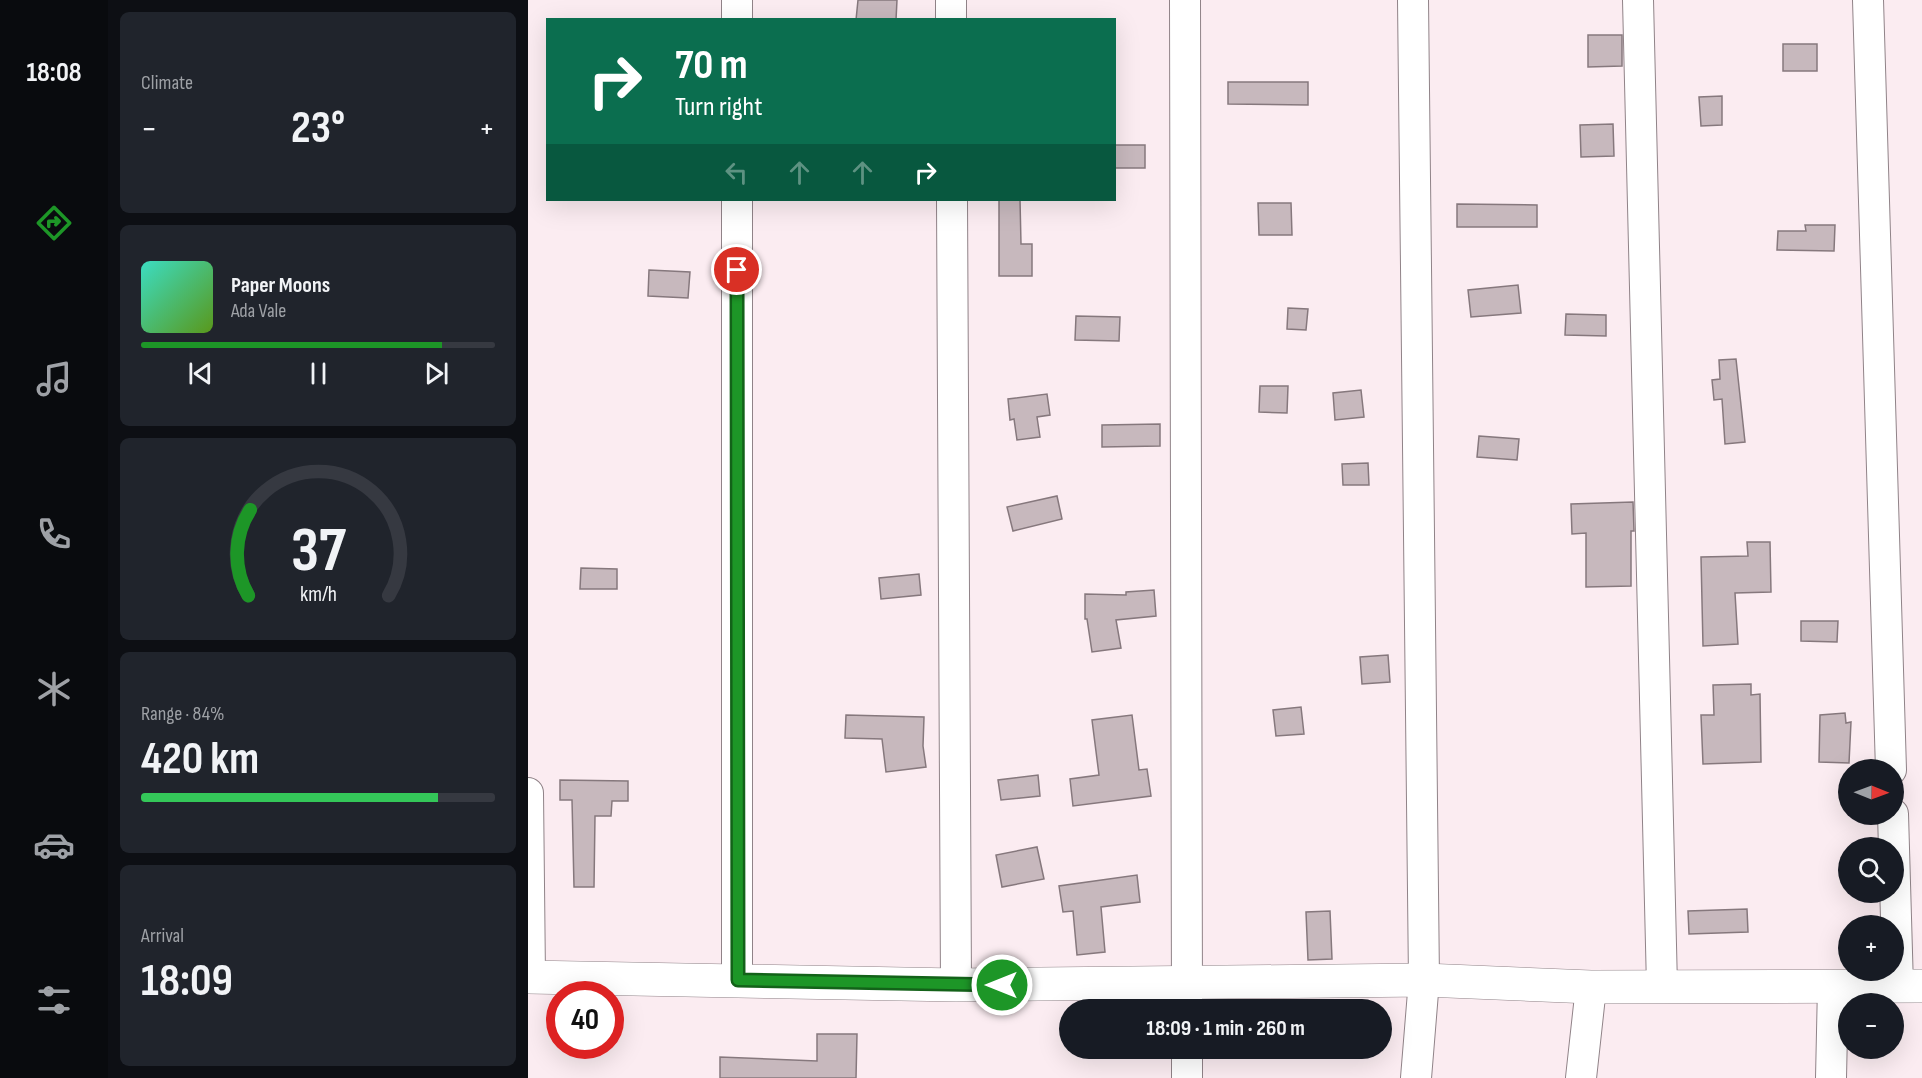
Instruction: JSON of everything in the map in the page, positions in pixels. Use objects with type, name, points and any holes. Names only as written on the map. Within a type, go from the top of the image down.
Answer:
[{"type":"street","points":[[737,0],[737,18]]},
{"type":"street","points":[[951,0],[951,18]]},
{"type":"street","points":[[1185,0],[1187,997]]},
{"type":"street","points":[[1413,0],[1424,980],[1416,1078]]},
{"type":"street","points":[[1638,0],[1662,986]]},
{"type":"street","points":[[1868,0],[1891,759]]},
{"type":"street","points":[[737,201],[738,980]]},
{"type":"street","points":[[952,201],[956,985]]},
{"type":"street","points":[[528,792],[529,977],[956,985],[1187,997],[1424,980],[1591,987],[1910,986],[1894,825]]},
{"type":"street","points":[[1832,1078],[1833,986]]},
{"type":"street","points":[[1581,1078],[1591,987]]},
{"type":"street","points":[[1187,1059],[1187,1078]]},
{"type":"building","points":[[858,0],[897,0],[896,18],[856,18]]},
{"type":"building","points":[[1588,35],[1622,35],[1622,66],[1588,67]]},
{"type":"building","points":[[1783,44],[1817,44],[1817,71],[1783,71]]},
{"type":"building","points":[[1228,82],[1308,82],[1308,105],[1228,104]]},
{"type":"building","points":[[1722,96],[1722,125],[1701,126],[1699,97]]},
{"type":"building","points":[[1613,124],[1614,156],[1581,157],[1580,125]]},
{"type":"building","points":[[1116,145],[1145,145],[1145,168],[1116,168]]},
{"type":"building","points":[[999,201],[1020,201],[1021,244],[1032,244],[1032,276],[999,276]]},
{"type":"building","points":[[1258,203],[1291,203],[1292,235],[1259,235]]},
{"type":"building","points":[[1457,204],[1537,205],[1537,227],[1457,227]]},
{"type":"building","points":[[1805,225],[1835,225],[1834,251],[1777,250],[1778,231],[1806,231]]},
{"type":"building","points":[[649,270],[690,272],[688,298],[648,296]]},
{"type":"building","points":[[1518,285],[1521,313],[1471,317],[1468,290]]},
{"type":"building","points":[[1288,308],[1308,309],[1306,330],[1287,329]]},
{"type":"building","points":[[1566,314],[1606,315],[1606,336],[1565,335]]},
{"type":"building","points":[[1076,316],[1120,317],[1119,341],[1075,340]]},
{"type":"building","points":[[1736,359],[1745,442],[1725,444],[1722,399],[1714,400],[1712,380],[1720,379],[1719,360]]},
{"type":"building","points":[[1260,386],[1288,386],[1287,413],[1259,412]]},
{"type":"building","points":[[1361,390],[1364,417],[1335,420],[1333,393]]},
{"type":"building","points":[[1047,394],[1050,415],[1037,417],[1040,437],[1017,440],[1014,419],[1010,420],[1008,399]]},
{"type":"building","points":[[1160,424],[1160,446],[1102,447],[1102,425]]},
{"type":"building","points":[[1479,436],[1519,439],[1517,460],[1477,457]]},
{"type":"building","points":[[1368,463],[1369,485],[1343,485],[1342,464]]},
{"type":"building","points":[[1057,496],[1062,519],[1013,531],[1007,507]]},
{"type":"building","points":[[1633,502],[1631,586],[1586,587],[1586,533],[1572,534],[1571,504]]},
{"type":"building","points":[[1747,542],[1770,542],[1771,592],[1735,593],[1738,644],[1703,646],[1701,557],[1748,556]]},
{"type":"building","points":[[581,568],[617,569],[617,589],[580,589]]},
{"type":"building","points":[[919,574],[921,595],[881,599],[879,578]]},
{"type":"building","points":[[1154,590],[1156,616],[1116,620],[1121,648],[1092,652],[1087,619],[1085,619],[1085,594],[1126,595],[1126,592]]},
{"type":"building","points":[[1801,621],[1838,621],[1837,642],[1801,641]]},
{"type":"building","points":[[1388,655],[1390,682],[1362,684],[1360,657]]},
{"type":"building","points":[[1751,684],[1751,695],[1760,694],[1761,762],[1703,764],[1701,715],[1714,715],[1713,685]]},
{"type":"building","points":[[1301,707],[1304,734],[1276,736],[1273,710]]},
{"type":"building","points":[[1845,713],[1846,723],[1851,722],[1849,759],[1838,759],[1838,763],[1819,762],[1820,715]]},
{"type":"building","points":[[846,715],[924,717],[923,746],[926,767],[886,772],[882,739],[845,738]]},
{"type":"building","points":[[1132,715],[1139,770],[1147,769],[1151,796],[1073,806],[1070,779],[1099,775],[1092,720]]},
{"type":"building","points":[[1038,775],[1040,796],[1001,800],[998,780]]},
{"type":"building","points":[[560,780],[628,781],[628,801],[612,801],[611,816],[595,816],[594,887],[574,887],[572,800],[560,800]]},
{"type":"building","points":[[1037,847],[1044,879],[1002,887],[996,855]]},
{"type":"building","points":[[1137,875],[1140,902],[1101,907],[1105,952],[1077,955],[1073,911],[1063,912],[1059,886]]},
{"type":"building","points":[[1747,909],[1748,932],[1689,934],[1688,911]]},
{"type":"building","points":[[1330,911],[1332,959],[1308,960],[1306,912]]},
{"type":"building","points":[[817,1034],[857,1034],[856,1078],[720,1078],[720,1057],[817,1061]]},
{"type":"route","points":[[737,270],[738,980],[1002,985]]}]
